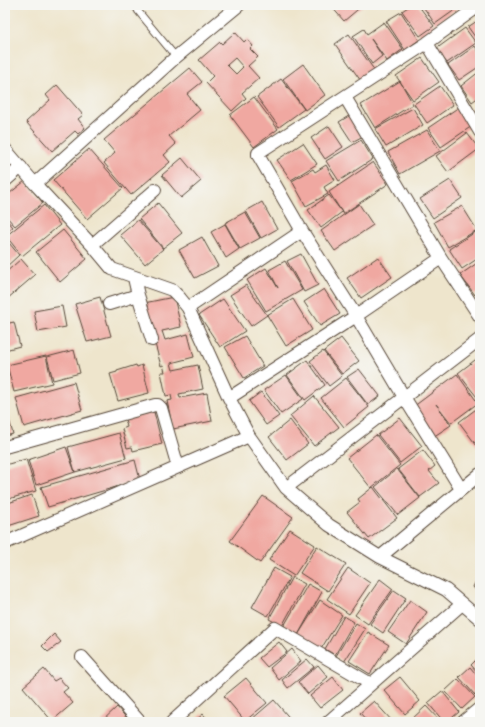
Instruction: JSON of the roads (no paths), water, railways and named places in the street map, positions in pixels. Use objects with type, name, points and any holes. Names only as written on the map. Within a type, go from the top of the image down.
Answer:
[{"type":"street","points":[[34,184],[176,57],[239,5]]},
{"type":"street","points":[[461,489],[356,316],[302,231],[258,153],[427,43],[480,5]]},
{"type":"street","points":[[427,43],[480,132]]},
{"type":"street","points":[[345,97],[441,258],[480,317]]},
{"type":"street","points":[[5,149],[34,184],[92,245],[112,269],[134,278],[161,285],[172,290],[180,298],[188,308],[229,398],[249,436],[286,488],[329,525],[380,557],[446,590],[480,619]]},
{"type":"street","points":[[5,181],[21,168]]},
{"type":"street","points":[[92,245],[155,190]]},
{"type":"street","points":[[188,308],[302,231]]},
{"type":"street","points":[[229,398],[356,316],[441,258]]},
{"type":"street","points":[[134,278],[152,340]]},
{"type":"street","points":[[109,304],[138,295]]},
{"type":"street","points":[[286,488],[480,339]]},
{"type":"street","points":[[5,447],[158,405],[161,408],[178,467]]},
{"type":"street","points":[[5,543],[134,488],[249,436]]},
{"type":"street","points":[[380,557],[480,474]]},
{"type":"street","points":[[328,722],[462,604]]},
{"type":"street","points":[[172,722],[275,628],[371,684]]},
{"type":"street","points":[[82,657],[140,722]]},
{"type":"street","points":[[462,722],[480,708]]},
{"type":"lane","points":[[135,5],[138,11],[176,57]]}]
